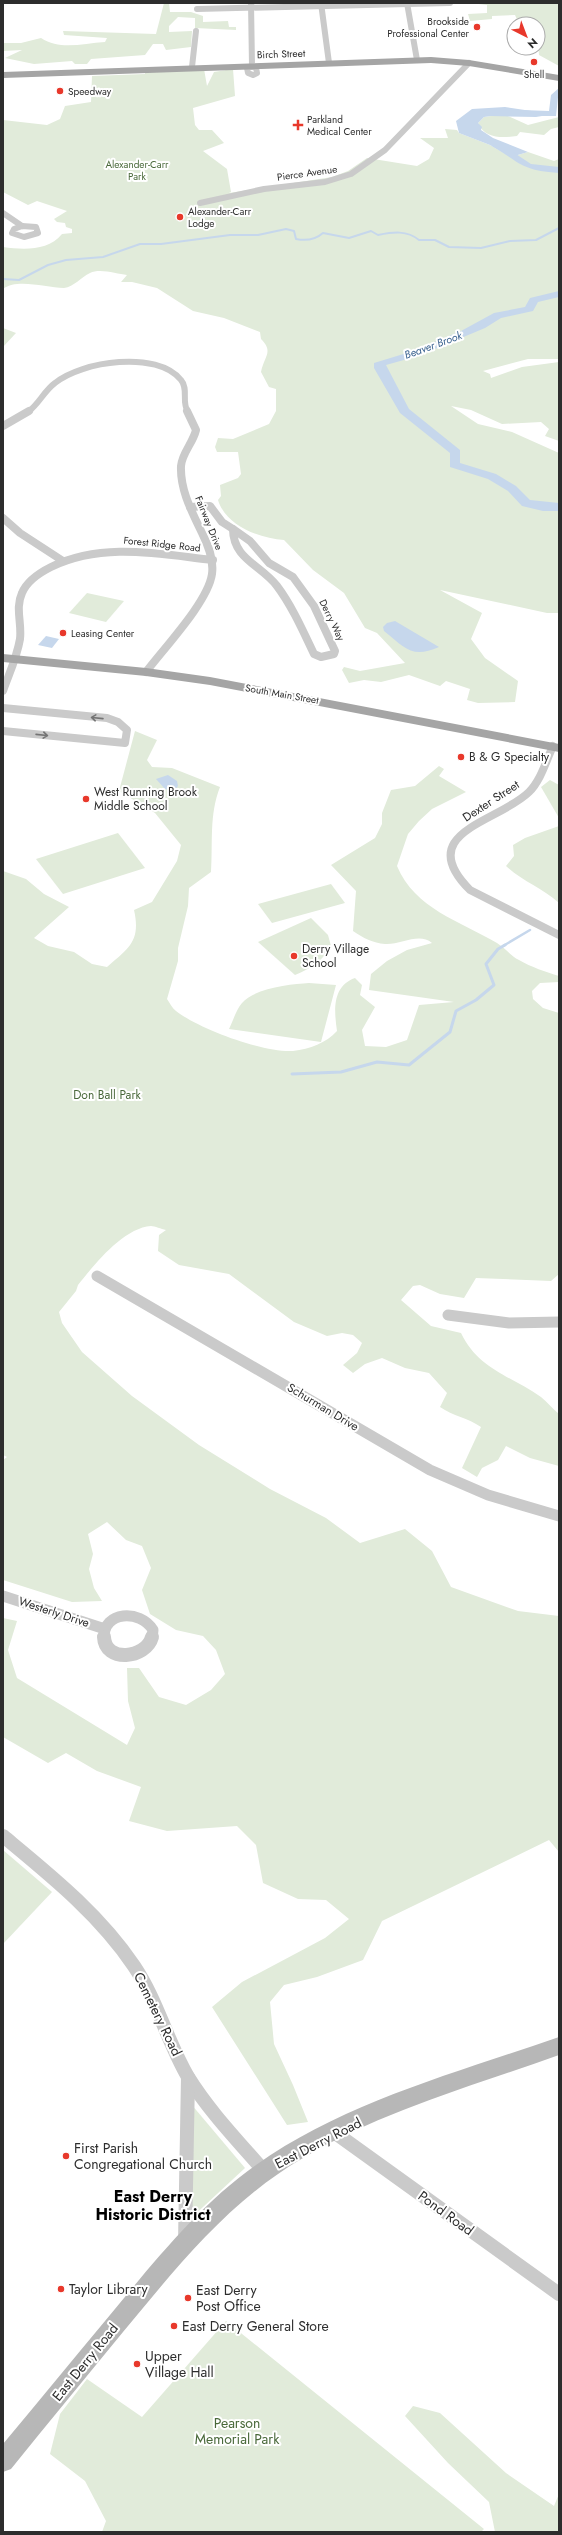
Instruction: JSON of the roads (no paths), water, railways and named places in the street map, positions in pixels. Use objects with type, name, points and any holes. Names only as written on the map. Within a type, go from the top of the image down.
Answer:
[{"type":"main road","name":"Birch Street","points":[[3,76],[192,67],[418,60],[469,63],[559,78]]},
{"type":"main road","name":"South Main Street","points":[[9,659],[146,672],[257,689],[556,747]]},
{"type":"street","points":[[197,9],[251,5],[407,3],[450,4]]},
{"type":"street","points":[[407,3],[418,60]]},
{"type":"street","points":[[321,4],[329,63]]},
{"type":"street","points":[[251,5],[252,66]]},
{"type":"street","points":[[192,67],[196,31]]},
{"type":"street","name":"Pierce Avenue","points":[[200,203],[264,189],[332,180],[351,174],[385,150],[469,63]]},
{"type":"street","points":[[3,213],[22,226]]},
{"type":"street","name":"Fairway Drive","points":[[3,426],[32,409],[54,383],[78,371],[107,364],[127,362],[165,369],[177,375],[183,382],[185,389],[184,407],[196,427],[196,433],[183,455],[181,466],[190,507],[207,542],[213,560],[212,576],[206,594],[146,672]]},
{"type":"street","name":"Derry Way","points":[[190,507],[210,506],[222,522],[233,529],[250,541],[269,563],[293,577],[314,606],[335,651],[334,654],[326,657],[314,654],[293,610],[276,585],[254,567],[237,549],[233,541],[233,529]]},
{"type":"street","points":[[3,518],[20,533],[63,561]]},
{"type":"street","name":"Forest Ridge Road","points":[[3,690],[9,659],[20,635],[21,594],[36,576],[63,561],[91,553],[126,550],[213,560]]},
{"type":"street","points":[[3,708],[111,719],[123,726],[126,733],[125,743],[3,731]]},
{"type":"street","name":"Dexter Street","points":[[556,747],[527,793],[464,832],[453,847],[450,859],[457,875],[470,890],[559,935]]},
{"type":"street","name":"Schurman Drive","points":[[97,1276],[430,1470],[488,1495],[559,1516]]},
{"type":"street","points":[[448,1315],[509,1323],[559,1322]]},
{"type":"street","name":"Westerly Drive","points":[[3,1596],[105,1628]]},
{"type":"street","name":"Cemetery Road","points":[[3,1836],[65,1889],[118,1945],[148,1989],[188,2077],[223,2123],[264,2171]]},
{"type":"street","name":"East Derry Road","points":[[3,2461],[185,2242],[224,2204],[264,2171],[334,2132],[410,2100],[559,2046]]},
{"type":"street","points":[[185,2242],[188,2077]]},
{"type":"street","name":"Pond Road","points":[[334,2132],[559,2294]]},
{"type":"water","points":[[505,107],[545,113],[542,116],[536,117],[484,117],[478,123],[482,127],[481,130],[493,138],[528,152],[511,157],[490,145],[459,133],[456,121],[472,109]]},
{"type":"water","points":[[395,621],[439,647],[422,652],[409,650],[384,631],[383,627],[387,623]]},
{"type":"water","points":[[46,636],[59,639],[52,648],[38,645]]},
{"type":"water","points":[[168,775],[177,781],[178,786],[174,791],[165,789],[156,779]]},
{"type":"waterway","name":"Beaver Brook","points":[[522,113],[553,114],[556,95],[559,91]]},
{"type":"waterway","name":"Beaver Brook","points":[[495,144],[523,164],[538,168],[559,170]]},
{"type":"waterway","points":[[3,279],[19,280],[48,265],[66,260],[103,257],[140,244],[161,244],[230,235],[258,235],[286,229],[294,231],[296,239],[300,240],[314,239],[323,233],[349,238],[371,231],[378,235],[405,233],[419,240],[435,240],[449,247],[481,248],[510,241],[536,240],[559,228]]},
{"type":"waterway","name":"Beaver Brook","points":[[559,294],[534,300],[529,309],[498,315],[481,326],[414,354],[380,363],[380,368],[404,411],[416,422],[456,452],[454,464],[492,476],[506,484],[523,498],[526,503],[543,507],[559,507]]},
{"type":"waterway","points":[[503,946],[530,930]]},
{"type":"waterway","points":[[292,1074],[341,1072],[377,1062],[409,1065],[450,1032],[456,1011],[476,1000],[494,985],[486,964],[498,949],[505,945]]},
{"type":"place","name":"Brookside Professional Center","points":[[477,27]]},
{"type":"place","name":"Shell","points":[[534,62]]},
{"type":"place","name":"Speedway","points":[[60,91]]},
{"type":"place","name":"Parkland Medical Center","points":[[298,125]]},
{"type":"place","name":"Alexander-Carr Lodge","points":[[180,217]]},
{"type":"place","name":"Leasing Center","points":[[63,633]]},
{"type":"place","name":"B & G Specialty","points":[[461,757]]},
{"type":"place","name":"West Running Brook Middle School","points":[[86,799]]},
{"type":"place","name":"Derry Village School","points":[[294,956]]},
{"type":"place","name":"First Parish Congregational Church","points":[[66,2156]]},
{"type":"place","name":"Taylor Library","points":[[61,2289]]},
{"type":"place","name":"East Derry Post Office","points":[[188,2298]]},
{"type":"place","name":"East Derry General Store","points":[[174,2326]]},
{"type":"place","name":"Upper Village Hall","points":[[137,2364]]},
{"type":"district","name":"East Derry Historic District","points":[[153,2205]]},
{"type":"park label","name":"Alexander-Carr Park","points":[[137,170]]},
{"type":"park label","name":"Don Ball Park","points":[[107,1095]]},
{"type":"park label","name":"Pearson Memorial Park","points":[[237,2432]]}]
